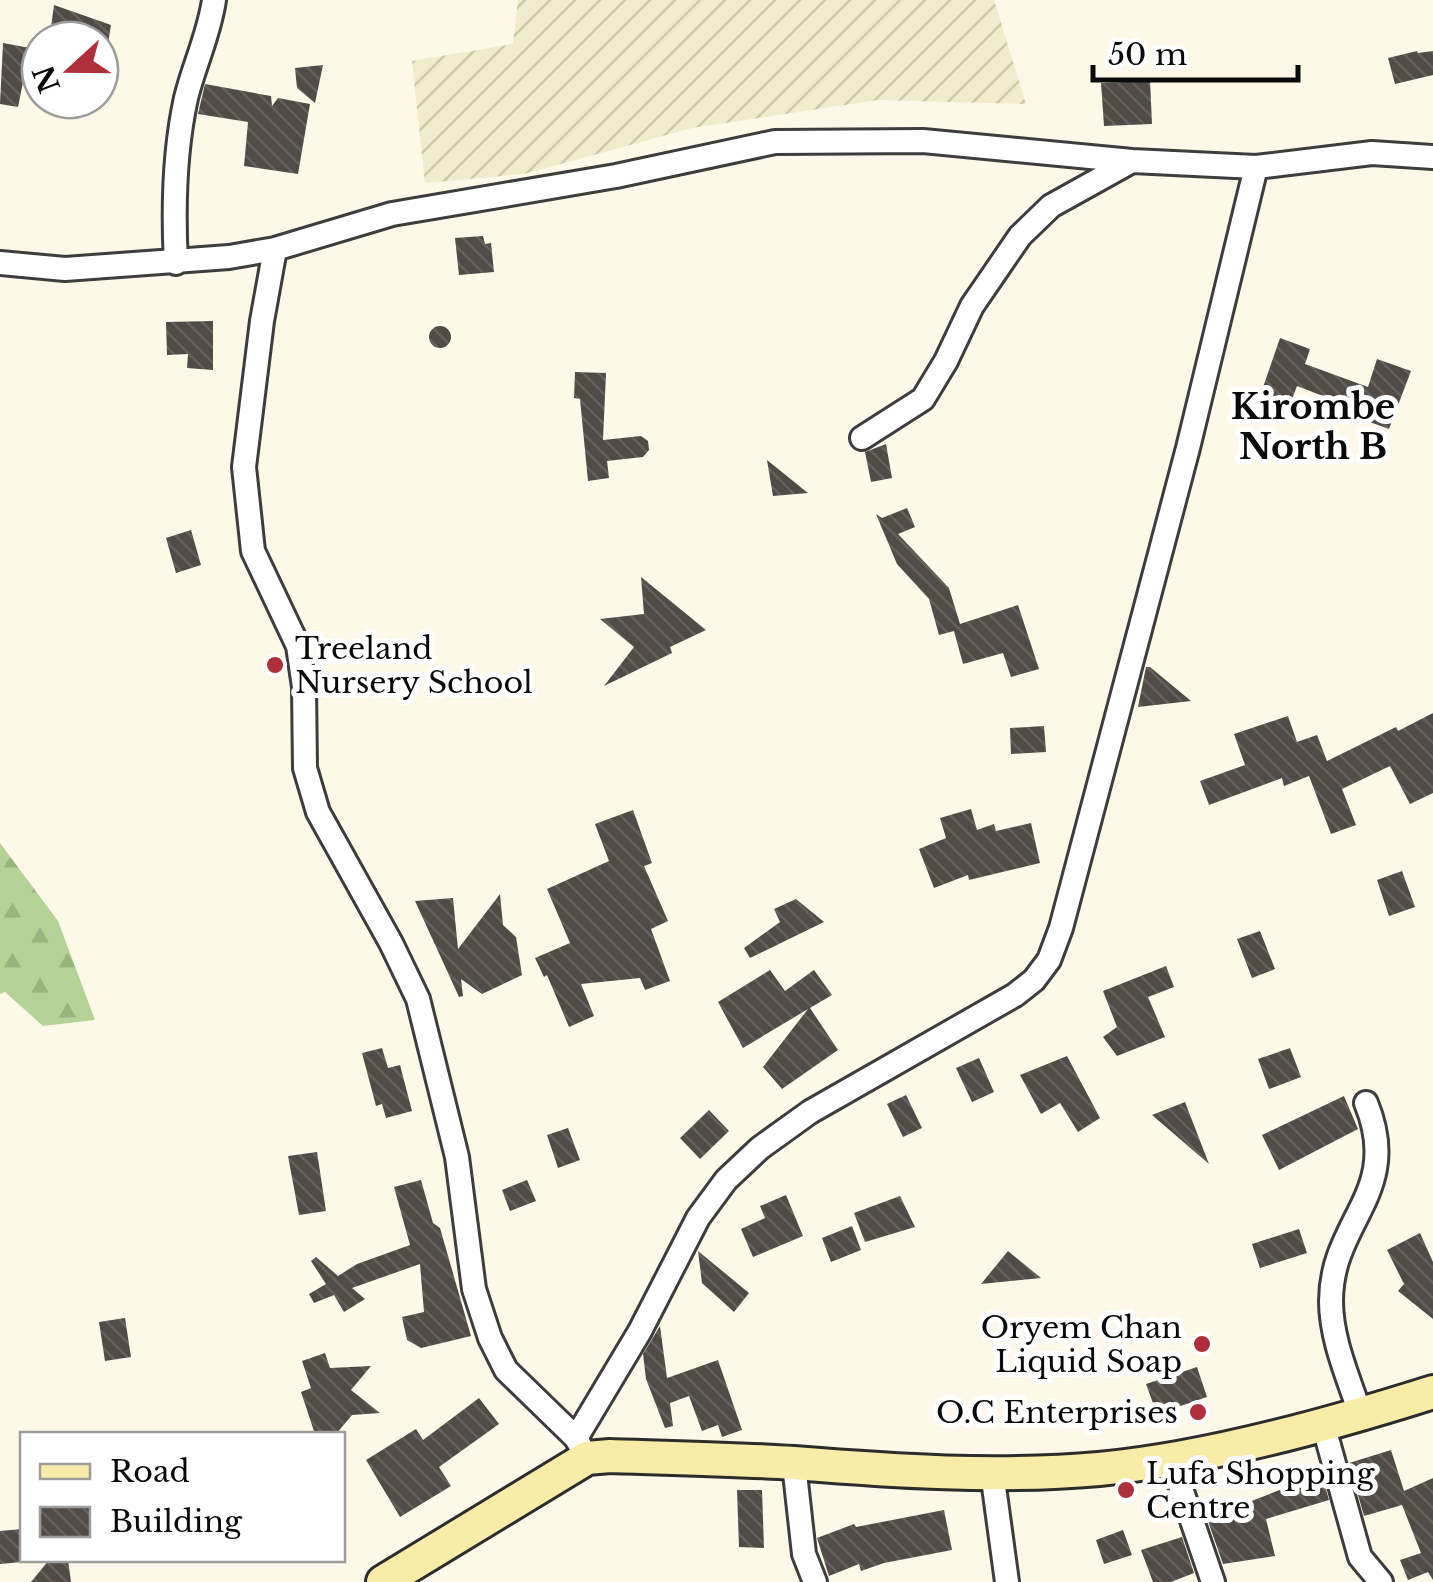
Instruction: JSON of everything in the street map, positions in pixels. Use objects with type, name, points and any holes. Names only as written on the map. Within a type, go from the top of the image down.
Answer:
[{"type":"street","points":[[176,262],[176,153],[187,94],[206,44],[214,0]]},
{"type":"street","points":[[0,263],[65,268],[176,262],[274,249],[392,214],[616,176],[775,142],[923,141],[1132,161],[1256,167],[1372,153],[1433,156]]},
{"type":"street","points":[[862,438],[924,398],[972,306],[1020,236],[1051,206],[1132,161]]},
{"type":"street","points":[[383,1582],[582,1448],[698,1218],[726,1180],[760,1148],[810,1112],[1015,995],[1034,980],[1049,960],[1136,651],[1256,167]]},
{"type":"street","points":[[274,249],[244,467],[253,551],[298,646],[304,687],[306,768],[318,812],[418,1000],[457,1157],[474,1288],[490,1338],[506,1370],[582,1448],[610,1456],[854,1470],[1098,1469],[1171,1459],[1323,1424],[1433,1392]]},
{"type":"street","points":[[1360,1413],[1338,1349],[1330,1300],[1338,1256],[1374,1184],[1378,1157],[1366,1103]]},
{"type":"street","points":[[1323,1424],[1360,1557],[1381,1582]]},
{"type":"street","points":[[1171,1459],[1213,1582]]},
{"type":"street","points":[[794,1464],[804,1554],[815,1582]]},
{"type":"street","points":[[992,1472],[1007,1582]]},
{"type":"shaded area","points":[[518,0],[994,0],[1026,104],[878,100],[692,128],[524,174],[425,183],[412,61],[513,44]]},
{"type":"green space","points":[[0,843],[58,921],[95,1020],[43,1026],[5,992],[0,994]]},
{"type":"building","points":[[54,5],[97,20],[52,20]]},
{"type":"building","points":[[3,43],[20,46],[18,107],[0,104]]},
{"type":"building","points":[[1433,51],[1433,75],[1395,84],[1388,58]]},
{"type":"building","points":[[323,65],[315,103],[297,88],[295,68]]},
{"type":"building","points":[[1150,81],[1152,124],[1104,126],[1101,83]]},
{"type":"building","points":[[205,84],[271,96],[272,106],[278,98],[310,104],[298,174],[244,166],[248,122],[198,114]]},
{"type":"building","points":[[483,236],[485,244],[491,243],[494,272],[459,275],[455,238]]},
{"type":"building","points":[[213,321],[213,370],[187,368],[188,354],[167,355],[166,322]]},
{"type":"building","points":[[440,326],[448,329],[448,345],[440,348],[432,345],[429,337],[432,329]]},
{"type":"building","points":[[1280,338],[1310,349],[1305,364],[1368,387],[1377,359],[1411,371],[1389,429],[1356,417],[1359,410],[1297,386],[1288,410],[1259,399]]},
{"type":"building","points":[[575,372],[606,373],[603,440],[641,436],[648,441],[649,450],[643,457],[607,461],[609,478],[588,481],[580,399],[574,398]]},
{"type":"building","points":[[886,444],[892,478],[871,482],[865,452]]},
{"type":"building","points":[[767,460],[808,493],[773,496]]},
{"type":"building","points":[[907,508],[915,527],[898,534],[949,588],[960,624],[1018,605],[1039,669],[1011,677],[1003,653],[963,664],[954,631],[939,635],[929,599],[897,564],[876,514],[882,518]]},
{"type":"building","points":[[191,530],[201,565],[176,573],[166,538]]},
{"type":"building","points":[[641,577],[706,630],[670,647],[672,653],[604,686],[634,647],[600,619],[644,614]]},
{"type":"building","points":[[1146,667],[1150,667],[1191,701],[1138,707]]},
{"type":"building","points":[[1433,713],[1433,793],[1410,804],[1390,766],[1342,789],[1356,825],[1331,834],[1309,776],[1284,786],[1282,778],[1209,805],[1200,781],[1245,765],[1234,734],[1288,716],[1297,742],[1317,735],[1327,761]]},
{"type":"building","points":[[1044,726],[1046,752],[1011,754],[1010,728]]},
{"type":"building","points":[[971,809],[977,830],[994,824],[996,831],[1031,823],[1040,863],[969,880],[968,875],[934,888],[919,849],[946,838],[940,818]]},
{"type":"building","points":[[633,810],[652,863],[644,866],[668,921],[651,929],[670,981],[645,990],[640,978],[581,984],[594,1016],[569,1027],[547,975],[544,977],[535,958],[570,943],[547,889],[609,861],[595,824]]},
{"type":"building","points":[[1402,871],[1415,907],[1389,916],[1377,880]]},
{"type":"building","points":[[500,894],[503,925],[516,937],[522,975],[482,994],[461,979],[463,996],[459,997],[415,901],[453,898],[458,949]]},
{"type":"building","points":[[796,899],[824,922],[750,958],[744,948],[780,922],[774,909]]},
{"type":"building","points":[[1260,931],[1275,969],[1252,978],[1237,939]]},
{"type":"building","points":[[1166,966],[1174,987],[1148,997],[1165,1037],[1117,1056],[1103,1037],[1117,1027],[1103,991]]},
{"type":"building","points":[[770,970],[785,991],[814,970],[832,995],[810,1008],[838,1050],[782,1089],[763,1067],[808,1009],[743,1048],[718,1002]]},
{"type":"building","points":[[382,1048],[388,1068],[400,1065],[412,1111],[386,1118],[382,1104],[376,1106],[362,1053]]},
{"type":"building","points":[[1290,1048],[1301,1077],[1269,1089],[1258,1059]]},
{"type":"building","points":[[1067,1056],[1100,1118],[1078,1132],[1060,1103],[1041,1114],[1020,1075]]},
{"type":"building","points":[[979,1058],[994,1092],[972,1102],[956,1068]]},
{"type":"building","points":[[906,1095],[922,1128],[903,1137],[887,1104]]},
{"type":"building","points":[[1344,1096],[1358,1129],[1279,1170],[1262,1135]]},
{"type":"building","points":[[1185,1102],[1209,1164],[1152,1115]]},
{"type":"building","points":[[709,1110],[729,1131],[700,1159],[680,1138]]},
{"type":"building","points":[[568,1128],[580,1160],[558,1168],[547,1135]]},
{"type":"building","points":[[317,1152],[326,1211],[299,1215],[288,1156]]},
{"type":"building","points":[[421,1180],[433,1223],[440,1228],[471,1336],[421,1348],[407,1340],[402,1317],[424,1312],[420,1264],[352,1288],[365,1299],[344,1312],[334,1295],[314,1303],[309,1294],[326,1284],[311,1261],[316,1257],[338,1276],[357,1264],[410,1245],[394,1187]]},
{"type":"building","points":[[527,1180],[536,1201],[510,1211],[502,1190]]},
{"type":"building","points":[[786,1195],[803,1236],[753,1257],[741,1229],[765,1218],[760,1206]]},
{"type":"building","points":[[900,1196],[915,1227],[865,1242],[854,1213]]},
{"type":"building","points":[[852,1226],[861,1250],[831,1262],[822,1238]]},
{"type":"building","points":[[1299,1229],[1307,1253],[1260,1268],[1252,1244]]},
{"type":"building","points":[[1420,1233],[1433,1262],[1433,1319],[1398,1291],[1404,1284],[1387,1250]]},
{"type":"building","points":[[698,1251],[749,1293],[734,1312],[702,1283]]},
{"type":"building","points":[[1008,1251],[1041,1278],[981,1284]]},
{"type":"building","points":[[125,1318],[131,1357],[105,1361],[99,1322]]},
{"type":"building","points":[[660,1326],[667,1378],[718,1360],[742,1430],[722,1437],[718,1425],[702,1431],[689,1396],[670,1403],[673,1426],[665,1428],[646,1379],[643,1354]]},
{"type":"building","points":[[325,1353],[330,1368],[371,1366],[351,1390],[380,1413],[352,1415],[338,1432],[314,1432],[301,1392],[311,1388],[302,1361]]},
{"type":"building","points":[[1197,1367],[1207,1397],[1157,1414],[1146,1384]]},
{"type":"building","points":[[479,1398],[499,1424],[439,1467],[451,1486],[400,1517],[366,1460],[416,1429],[423,1440]]},
{"type":"building","points":[[1391,1450],[1404,1491],[1433,1478],[1433,1580],[1428,1572],[1408,1580],[1400,1560],[1421,1553],[1402,1505],[1364,1516],[1349,1463]]},
{"type":"building","points":[[1321,1471],[1329,1500],[1266,1519],[1275,1556],[1223,1564],[1203,1507],[1225,1499],[1229,1510],[1292,1485],[1291,1480]]},
{"type":"building","points":[[737,1490],[762,1490],[764,1548],[739,1547]]},
{"type":"building","points":[[944,1510],[952,1550],[861,1571],[859,1564],[829,1576],[817,1538],[854,1524],[856,1527]]},
{"type":"building","points":[[20,1529],[22,1562],[0,1564],[0,1531]]},
{"type":"building","points":[[1123,1530],[1132,1555],[1104,1564],[1096,1540]]},
{"type":"building","points":[[1182,1537],[1194,1573],[1171,1582],[1153,1582],[1141,1550]]},
{"type":"building","points":[[47,1562],[68,1562],[71,1582],[31,1582]]},
{"type":"place","name":"Treeland Nursery School","points":[[275,665]]},
{"type":"place","name":"Oryem Chan Liquid Soap","points":[[1202,1344]]},
{"type":"place","name":"O.C Enterprises","points":[[1198,1412]]},
{"type":"place","name":"Lufa Shopping Centre","points":[[1126,1490]]},
{"type":"district","name":"Kirombe North B","points":[[1313,426]]}]
